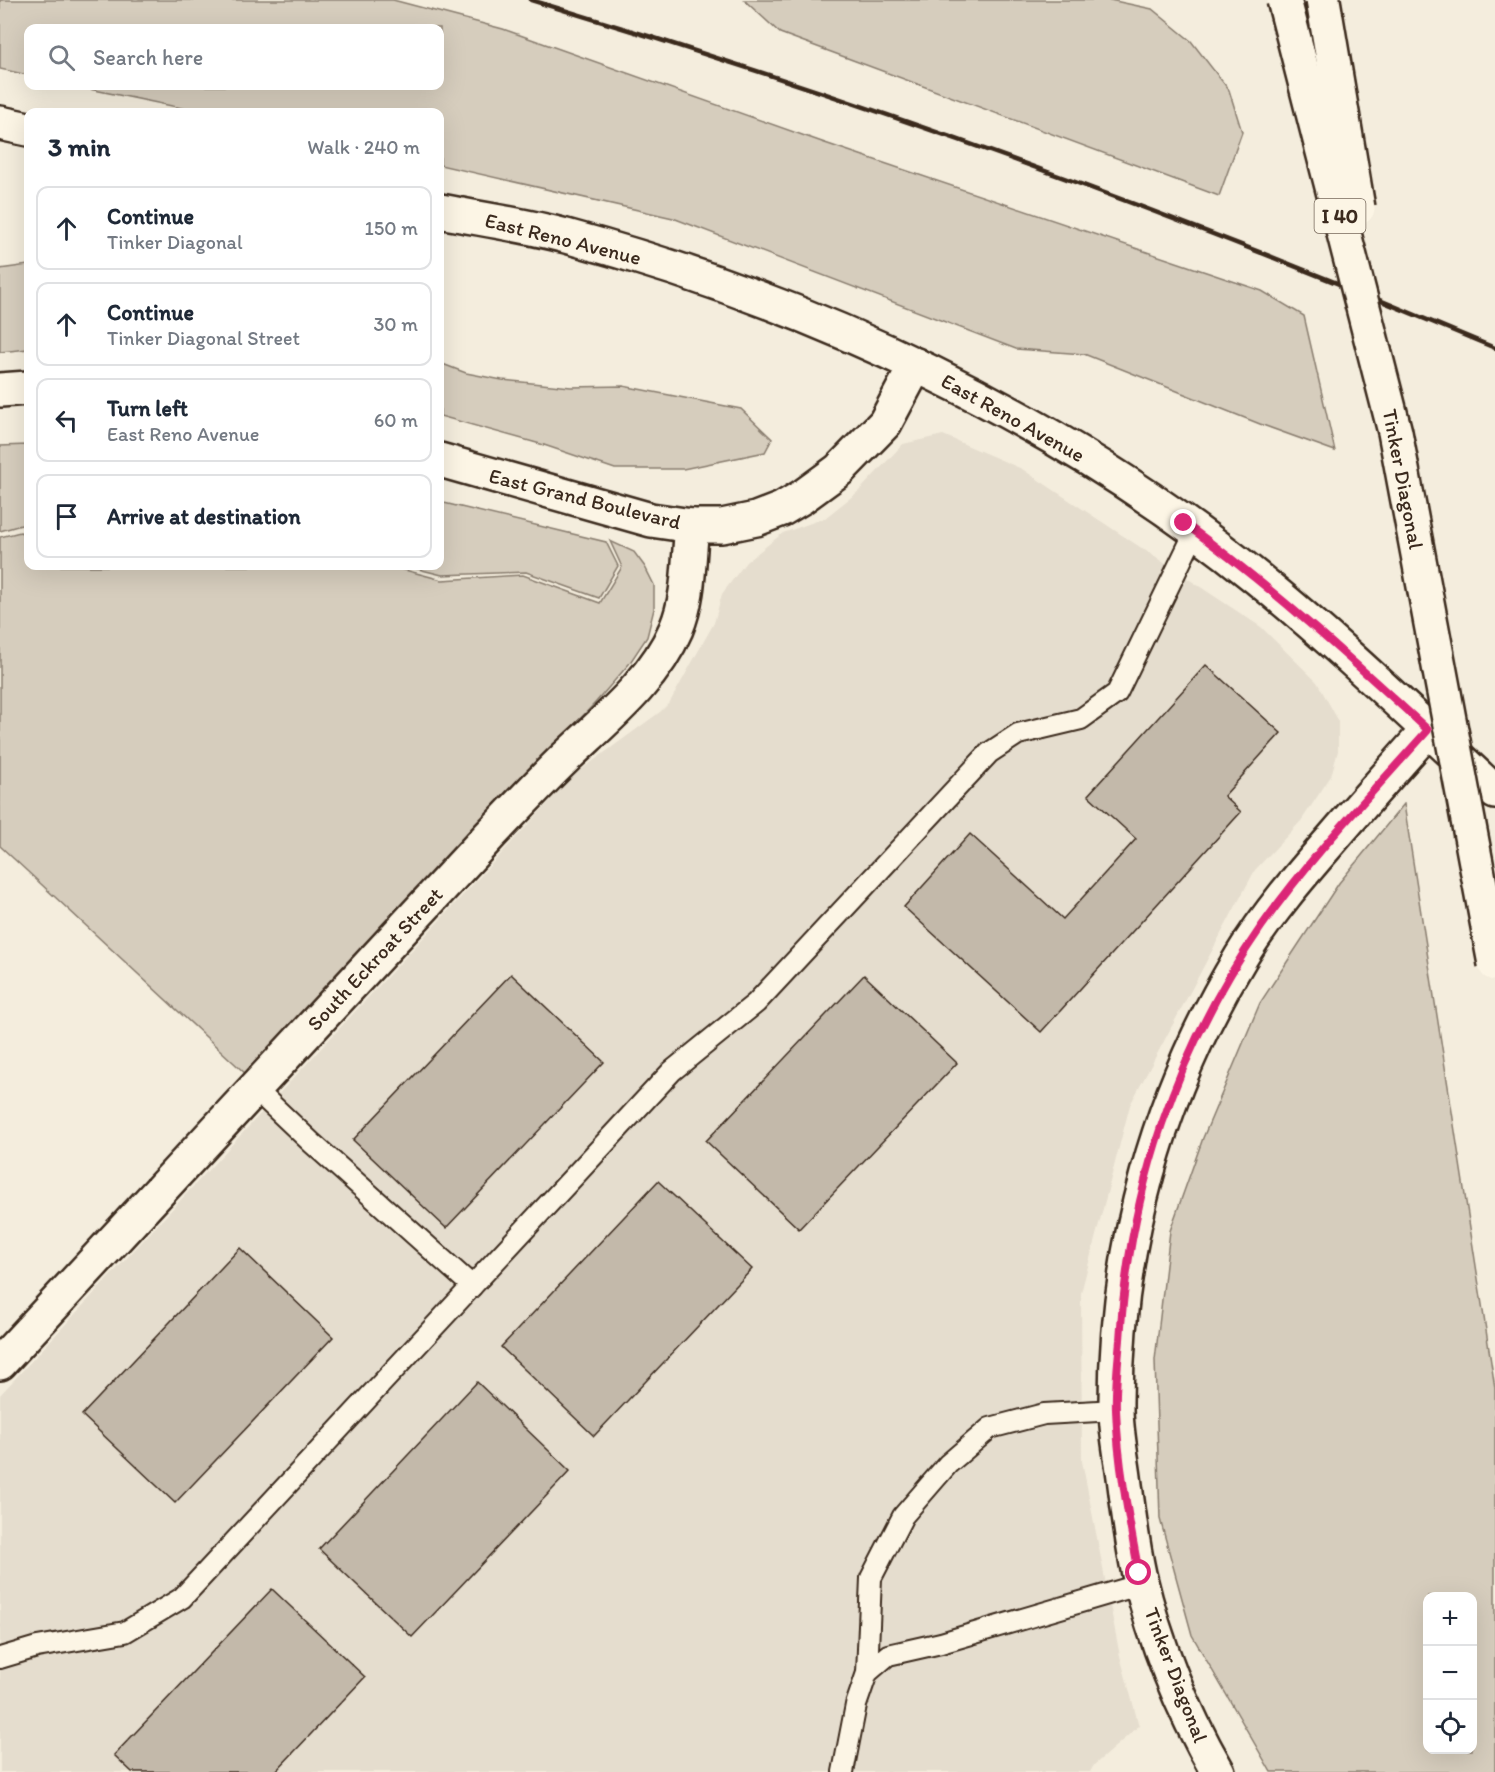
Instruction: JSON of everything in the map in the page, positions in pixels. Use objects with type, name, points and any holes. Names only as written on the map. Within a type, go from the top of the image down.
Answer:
[{"type":"main road","name":"Tinker Diagonal","points":[[1284,0],[1395,432],[1495,963]]},
{"type":"main road","points":[[1323,0],[1395,432]]},
{"type":"main road","points":[[0,123],[24,128]]},
{"type":"main road","name":"East Reno Avenue","points":[[444,212],[564,235],[711,279],[916,365],[1025,422],[1111,474],[1257,577],[1495,792]]},
{"type":"main road","name":"East Grand Boulevard","points":[[444,461],[651,520],[692,526],[722,526],[756,519],[782,509],[839,470],[885,423],[916,365]]},
{"type":"main road","points":[[0,390],[24,388]]},
{"type":"main road","name":"South Eckroat Street","points":[[0,1363],[490,835],[635,691],[659,658],[675,630],[688,582],[692,526]]},
{"type":"main road","name":"Tinker Diagonal","points":[[1218,1772],[1178,1692],[1156,1630],[1142,1584],[1129,1521],[1116,1410],[1123,1297],[1134,1224],[1151,1156],[1168,1103],[1241,957],[1298,877],[1428,730]]},
{"type":"lane","points":[[0,1658],[37,1647],[125,1632],[182,1598],[672,1071],[756,1003],[989,753],[1018,734],[1081,719],[1117,693],[1196,532]]},
{"type":"lane","points":[[255,1089],[472,1286]]},
{"type":"lane","points":[[843,1772],[856,1705],[867,1672],[871,1578],[903,1516],[948,1464],[990,1428],[1044,1414],[1116,1410]]},
{"type":"lane","points":[[867,1672],[888,1655],[941,1643],[1142,1584]]},
{"type":"shaded area","points":[[0,0],[393,0],[503,29],[822,142],[1262,291],[1304,316],[1335,451],[1260,424],[1084,354],[1016,349],[673,218],[444,166],[444,108],[182,108],[94,90],[444,90],[444,24],[24,24],[24,74],[0,69]]},
{"type":"shaded area","points":[[744,0],[1110,0],[1152,9],[1191,41],[1229,90],[1242,132],[1219,196],[780,33]]},
{"type":"shaded area","points":[[24,266],[24,349],[0,352],[0,269]]},
{"type":"shaded area","points":[[444,365],[466,373],[502,380],[571,387],[623,386],[741,409],[772,439],[765,452],[683,469],[615,469],[544,445],[444,417]]},
{"type":"shaded area","points":[[943,435],[1022,469],[1261,627],[1317,682],[1338,720],[1338,751],[1331,776],[1301,821],[1255,870],[1130,1105],[1081,1293],[1082,1461],[1120,1656],[1139,1726],[1094,1765],[1090,1772],[0,1772],[0,1395],[574,775],[660,712],[670,702],[714,623],[722,594],[746,562],[783,533],[825,518],[859,491],[903,444]]},
{"type":"shaded area","points":[[24,445],[24,527],[21,525],[0,531],[0,446]]},
{"type":"shaded area","points":[[444,503],[606,542],[618,566],[599,598],[526,572],[442,575],[422,570],[444,570]]},
{"type":"shaded area","points":[[20,532],[24,534],[24,570],[405,570],[442,580],[523,575],[600,603],[622,567],[610,541],[634,552],[645,567],[654,585],[654,609],[647,637],[629,664],[596,702],[404,904],[247,1075],[0,846],[0,537]]},
{"type":"shaded area","points":[[1404,804],[1495,1388],[1495,1772],[1271,1772],[1192,1635],[1160,1519],[1155,1360],[1170,1231],[1203,1138],[1260,1003],[1339,883]]},
{"type":"building","points":[[1206,665],[1281,733],[1224,796],[1241,812],[1041,1032],[904,907],[970,834],[1063,919],[1136,839],[1088,795]]},
{"type":"building","points":[[511,974],[604,1062],[446,1228],[353,1140]]},
{"type":"building","points":[[864,975],[957,1063],[799,1229],[706,1141]]},
{"type":"building","points":[[658,1181],[752,1269],[594,1436],[501,1347]]},
{"type":"building","points":[[240,1248],[333,1337],[175,1503],[82,1415]]},
{"type":"building","points":[[477,1382],[570,1471],[412,1637],[319,1549]]},
{"type":"building","points":[[272,1589],[365,1677],[275,1772],[132,1772],[114,1755]]},
{"type":"railway","points":[[531,0],[775,77],[1018,161],[1257,251],[1495,348]]},
{"type":"route","points":[[1139,1573],[1129,1521],[1116,1410],[1118,1368],[1123,1297],[1136,1213],[1168,1103],[1219,996],[1262,926],[1298,877],[1428,730],[1257,577],[1184,523]]}]
